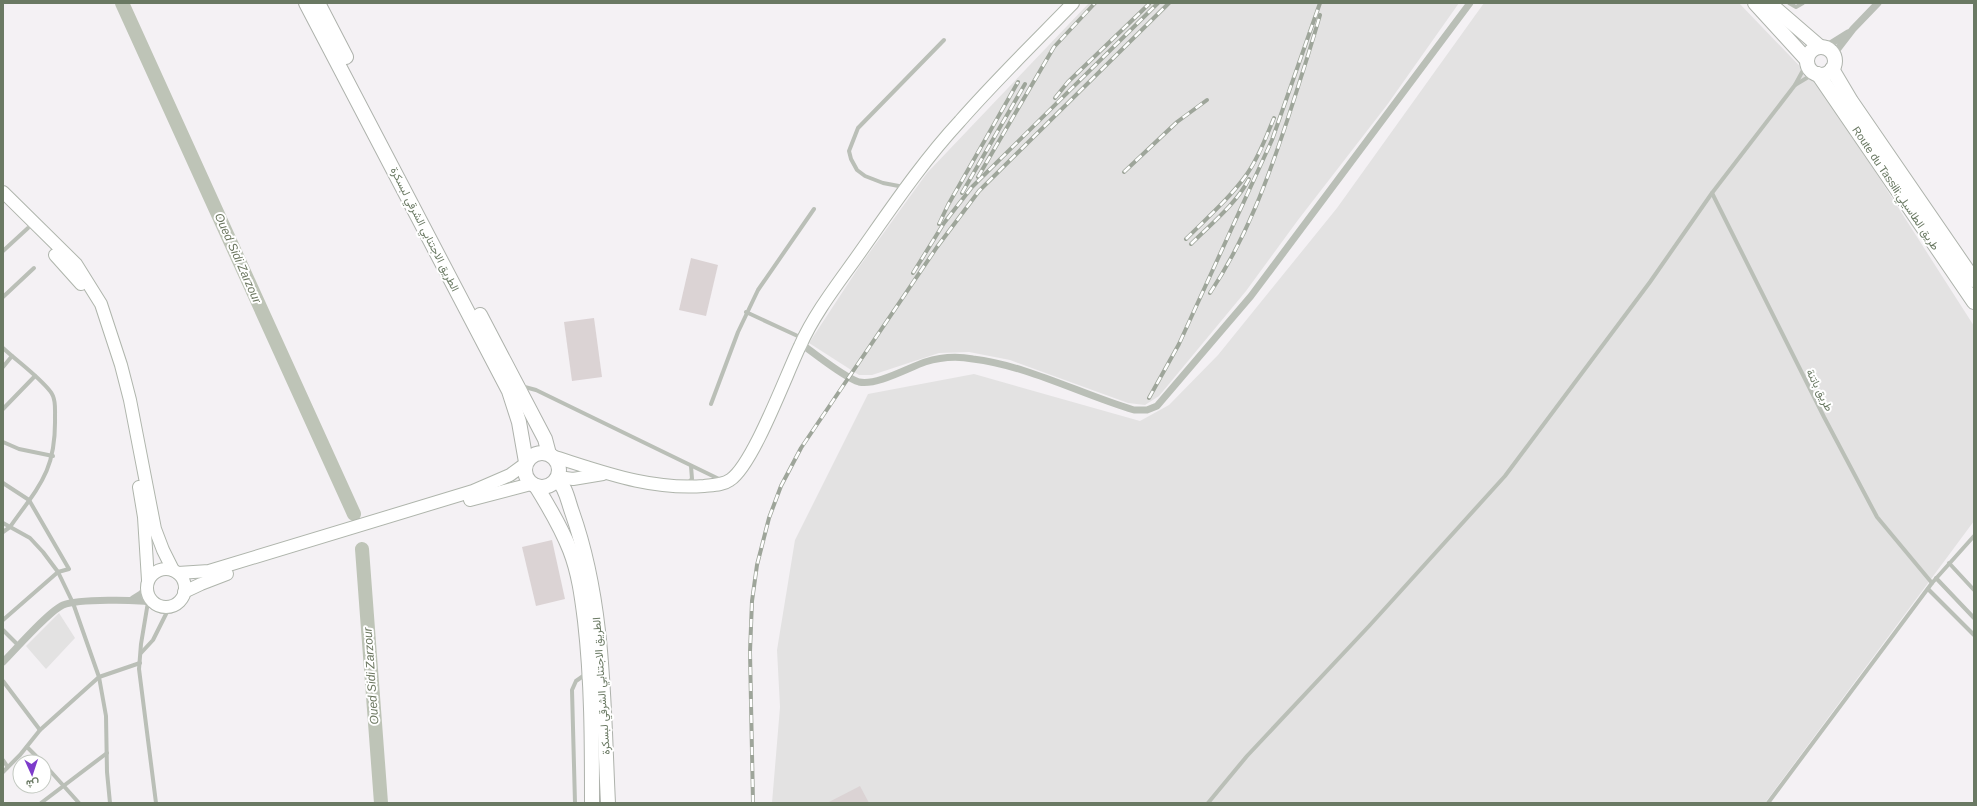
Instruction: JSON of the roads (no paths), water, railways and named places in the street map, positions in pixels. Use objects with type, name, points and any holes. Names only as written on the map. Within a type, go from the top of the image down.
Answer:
[{"type":"main road","name":"الطريق الاجتنابي الشرقي لبسكرة","points":[[306,3],[509,391],[519,422],[526,463]]},
{"type":"main road","name":"الطريق الاجتنابي الشرقي لبسكرة","points":[[318,3],[545,439],[551,455]]},
{"type":"main road","points":[[149,594],[159,570],[176,572],[209,571],[473,490],[510,476],[526,463],[534,454],[539,453],[551,455],[636,482],[683,486],[725,482],[741,470],[754,447],[802,341],[841,279],[907,188],[959,122],[1073,3]]},
{"type":"main road","name":"Route du Tassili;طريق الطاسيلي","points":[[1755,3],[1812,68],[1887,164],[1974,280]]},
{"type":"main road","points":[[1769,3],[1825,50],[1834,61],[1832,69],[1826,73],[1812,68],[1810,53],[1825,50]]},
{"type":"main road","name":"Route du Tassili;طريق الطاسيلي","points":[[1832,69],[1887,164],[1974,302]]},
{"type":"main road","points":[[3,192],[76,264],[95,292],[101,304],[117,351],[130,400],[155,528],[163,550],[184,584],[184,592],[180,600],[170,606],[165,606],[149,594],[142,501],[122,401],[101,325],[94,306],[81,284],[69,270],[3,203]]},
{"type":"main road","points":[[551,455],[558,464],[557,478]]},
{"type":"main road","points":[[526,463],[525,475],[533,485]]},
{"type":"main road","points":[[184,592],[219,577],[498,491],[533,485],[545,487],[557,478],[569,479],[606,473]]},
{"type":"main road","name":"الطريق الاجتنابي الشرقي لبسكرة","points":[[557,478],[564,490],[581,538],[596,608],[602,672],[608,803]]},
{"type":"main road","name":"الطريق الاجتنابي الشرقي لبسكرة","points":[[533,485],[562,532],[578,575],[590,671],[592,706],[592,803]]},
{"type":"street","points":[[746,312],[802,341],[848,376],[860,382],[877,380],[941,358],[971,358],[1016,368],[1134,410],[1147,410],[1157,406],[1250,296],[1470,3]]},
{"type":"street","points":[[1789,3],[1796,7],[1803,3]]},
{"type":"street","points":[[1825,50],[1853,30],[1878,3]]},
{"type":"street","points":[[1825,50],[1853,30]]},
{"type":"street","points":[[907,188],[865,176],[857,170],[851,159],[850,151],[858,128],[944,40]]},
{"type":"street","points":[[1208,803],[1248,756],[1370,625],[1505,476],[1650,282],[1712,193],[1795,85],[1812,68]]},
{"type":"street","points":[[1795,85],[1812,68]]},
{"type":"street","name":"طريق باتنة","points":[[1712,193],[1824,416],[1877,516],[1932,583]]},
{"type":"street","points":[[711,404],[746,312],[770,269],[814,209]]},
{"type":"street","points":[[3,251],[28,228]]},
{"type":"street","points":[[3,297],[34,268]]},
{"type":"street","points":[[3,348],[35,376],[50,392],[54,402],[55,426],[52,456],[42,482],[10,527],[3,532]]},
{"type":"street","points":[[3,367],[12,356]]},
{"type":"street","points":[[3,409],[35,376]]},
{"type":"street","points":[[517,386],[536,390],[725,482]]},
{"type":"street","points":[[3,442],[19,449],[52,456]]},
{"type":"street","points":[[683,486],[692,478],[692,466]]},
{"type":"street","points":[[3,483],[29,500],[69,569],[58,572],[3,620]]},
{"type":"street","points":[[3,523],[30,538],[58,572],[72,603],[99,677],[106,716],[107,783],[110,803]]},
{"type":"street","points":[[1768,803],[1932,583],[1974,536]]},
{"type":"street","points":[[1949,563],[1974,590]]},
{"type":"street","points":[[1936,578],[1974,618]]},
{"type":"street","points":[[1928,589],[1974,635]]},
{"type":"street","points":[[131,600],[142,594],[149,594]]},
{"type":"street","points":[[3,662],[52,612],[63,604],[131,600],[149,594]]},
{"type":"street","points":[[149,594],[141,644],[140,663],[156,803]]},
{"type":"street","points":[[141,653],[153,640],[170,606]]},
{"type":"street","points":[[3,630],[19,646]]},
{"type":"street","points":[[3,772],[40,730],[99,677],[140,663]]},
{"type":"street","points":[[575,803],[572,690],[576,681],[590,671]]},
{"type":"street","points":[[3,681],[40,730]]},
{"type":"street","points":[[27,746],[34,754]]},
{"type":"street","points":[[41,803],[107,753]]},
{"type":"street","points":[[3,760],[7,766]]},
{"type":"street","points":[[52,773],[79,803]]},
{"type":"waterway","name":"Oued Sidi Zarzour","points":[[122,3],[354,514]]},
{"type":"waterway","name":"Oued Sidi Zarzour","points":[[362,549],[381,803]]},
{"type":"railway","points":[[978,177],[1054,47],[1095,3]]},
{"type":"railway","points":[[913,273],[944,223],[972,187],[1158,3]]},
{"type":"railway","points":[[753,803],[750,652],[752,601],[757,565],[769,518],[781,486],[801,448],[937,247],[979,191],[1169,3]]},
{"type":"railway","points":[[1149,398],[1179,344],[1272,140],[1320,3]]},
{"type":"railway","points":[[1055,98],[1068,82],[1149,4]]},
{"type":"railway","points":[[1210,293],[1235,251],[1264,186],[1288,118],[1320,15]]},
{"type":"railway","points":[[939,224],[948,205],[1018,82]]},
{"type":"railway","points":[[962,193],[1025,84]]},
{"type":"railway","points":[[1124,172],[1177,122],[1207,100]]},
{"type":"railway","points":[[1186,239],[1226,200],[1247,174],[1259,154],[1274,118]]},
{"type":"railway","points":[[1191,244],[1230,205],[1244,188],[1249,179]]}]
